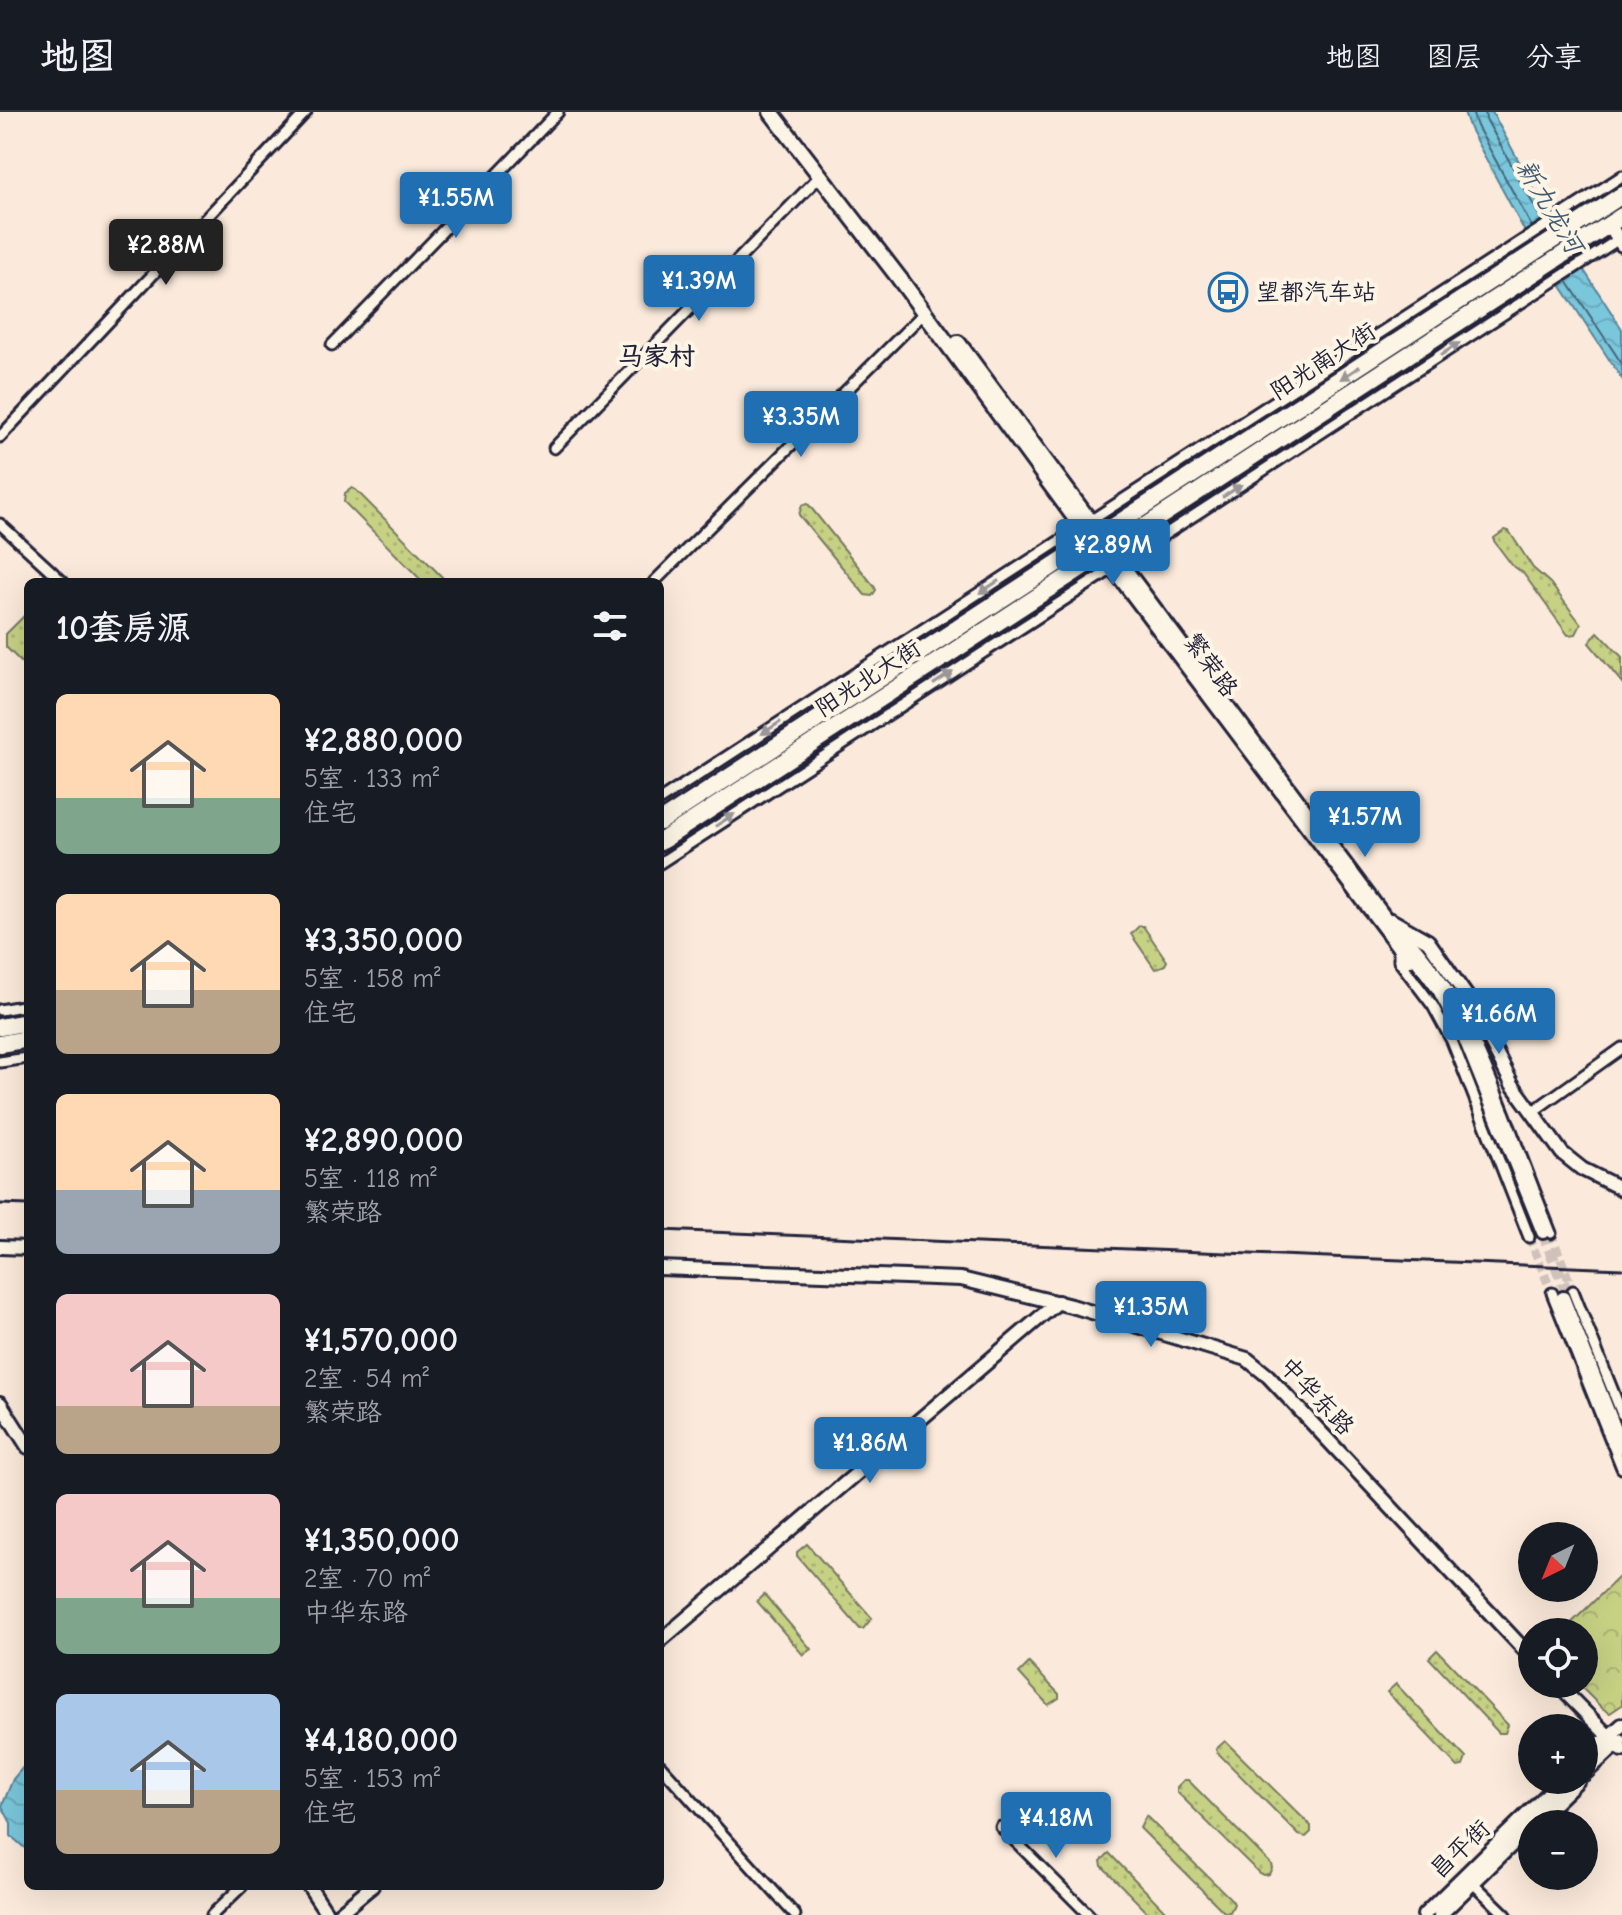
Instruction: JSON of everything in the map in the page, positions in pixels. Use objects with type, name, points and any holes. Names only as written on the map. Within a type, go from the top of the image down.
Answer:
[{"type":"highway","name":"阳光南大街","points":[[1101,545],[1622,195]]},
{"type":"highway","name":"阳光南大街","points":[[1573,228],[1616,220]]},
{"type":"highway","name":"阳光北大街","points":[[664,819],[1101,545]]},
{"type":"highway","name":"阳光北大街","points":[[664,839],[1101,545]]},
{"type":"highway","points":[[0,1027],[24,1023]]},
{"type":"highway","points":[[0,1044],[24,1040]]},
{"type":"main road","name":"繁荣路","points":[[771,112],[1101,545]]},
{"type":"main road","name":"繁荣路","points":[[782,112],[906,272],[1101,545]]},
{"type":"street","points":[[0,437],[306,112]]},
{"type":"street","points":[[332,345],[558,112]]},
{"type":"street","points":[[554,448],[820,176]]},
{"type":"street","points":[[1573,228],[1622,176]]},
{"type":"street","points":[[664,798],[1550,285],[1621,240],[1616,220]]},
{"type":"street","points":[[658,578],[924,313]]},
{"type":"street","points":[[0,524],[59,578]]},
{"type":"street","points":[[664,860],[1101,545]]},
{"type":"street","name":"繁荣路","points":[[1101,545],[1387,917],[1439,990],[1460,1027],[1540,1234],[1455,1030],[1434,993],[1101,545]]},
{"type":"street","points":[[1387,917],[1428,941],[1470,1001],[1512,1084],[1562,1153],[1582,1169],[1622,1189]]},
{"type":"street","points":[[0,1010],[24,1006]]},
{"type":"street","points":[[1532,1112],[1622,1048]]},
{"type":"street","points":[[0,1062],[24,1059]]},
{"type":"street","points":[[0,1247],[24,1248]]},
{"type":"street","name":"中华东路","points":[[664,1268],[941,1277],[997,1286],[1058,1302],[1247,1359],[1256,1364],[1518,1643]]},
{"type":"street","points":[[1564,1295],[1622,1414]]},
{"type":"street","points":[[1564,1295],[1622,1432]]},
{"type":"street","points":[[1564,1295],[1622,1447]]},
{"type":"street","points":[[1564,1295],[1622,1468]]},
{"type":"street","points":[[664,1638],[1058,1302]]},
{"type":"street","points":[[0,1403],[24,1441]]},
{"type":"street","points":[[1571,1698],[1617,1743]]},
{"type":"street","points":[[1598,1761],[1617,1743],[1622,1725]]},
{"type":"street","points":[[1598,1752],[1617,1743]]},
{"type":"street","points":[[664,1769],[795,1915]]},
{"type":"street","name":"昌平街","points":[[1424,1915],[1548,1794]]},
{"type":"street","name":"昌平街","points":[[1547,1810],[1563,1794]]},
{"type":"street","points":[[1001,1827],[1089,1915]]},
{"type":"street","name":"昌平街","points":[[1440,1915],[1518,1838]]},
{"type":"street","points":[[1473,1883],[1506,1915]]},
{"type":"street","points":[[212,1915],[238,1890]]},
{"type":"street","points":[[312,1890],[328,1915]]},
{"type":"street","points":[[337,1915],[367,1890]]},
{"type":"green space","points":[[352,488],[356,490],[443,578],[419,578],[344,502],[345,493]]},
{"type":"green space","points":[[808,504],[874,586],[876,590],[872,596],[865,595],[799,515],[802,505]]},
{"type":"green space","points":[[1505,530],[1509,531],[1533,568],[1550,583],[1581,624],[1576,634],[1568,635],[1523,573],[1512,565],[1494,541]]},
{"type":"green space","points":[[24,616],[24,665],[6,647],[6,634]]},
{"type":"green space","points":[[1598,632],[1622,657],[1622,683],[1589,643]]},
{"type":"green space","points":[[1143,926],[1167,961],[1165,965],[1155,969],[1131,934]]},
{"type":"green space","points":[[807,1544],[872,1618],[863,1629],[797,1556],[797,1552]]},
{"type":"green space","points":[[1622,1574],[1622,1705],[1610,1713],[1592,1698],[1598,1698],[1598,1618],[1576,1618],[1593,1602],[1598,1602],[1598,1597]]},
{"type":"green space","points":[[764,1594],[811,1649],[803,1655],[757,1601]]},
{"type":"green space","points":[[1437,1650],[1508,1725],[1505,1733],[1499,1733],[1429,1658]]},
{"type":"green space","points":[[1029,1663],[1059,1694],[1059,1698],[1048,1705],[1019,1673]]},
{"type":"green space","points":[[1396,1684],[1466,1758],[1463,1766],[1458,1767],[1387,1692]]},
{"type":"green space","points":[[1225,1741],[1311,1826],[1311,1832],[1306,1837],[1299,1835],[1217,1752],[1216,1749]]},
{"type":"green space","points":[[1188,1780],[1271,1864],[1269,1874],[1259,1873],[1177,1792],[1177,1787]]},
{"type":"green space","points":[[1146,1816],[1232,1900],[1234,1904],[1230,1912],[1224,1912],[1140,1828]]},
{"type":"green space","points":[[1109,1853],[1169,1915],[1150,1915],[1102,1866],[1101,1861]]},
{"type":"water","points":[[1464,112],[1492,112],[1547,213],[1622,329],[1622,379],[1524,230]]},
{"type":"water","points":[[24,1766],[24,1847],[11,1836],[11,1823],[2,1806],[13,1779]]},
{"type":"tunnel","points":[[1543,1232],[1569,1298]]},
{"type":"tunnel","points":[[1551,1233],[1573,1291]]},
{"type":"tunnel","points":[[1529,1237],[1552,1293]]},
{"type":"railway","points":[[0,1204],[24,1205]]},
{"type":"railway","points":[[664,1230],[1622,1269]]},
{"type":"place","name":"望都汽车站","points":[[1228,292]]},
{"type":"district","name":"马家村","points":[[656,356]]},
{"type":"water label","name":"新九龙河","points":[[1550,206]]}]
